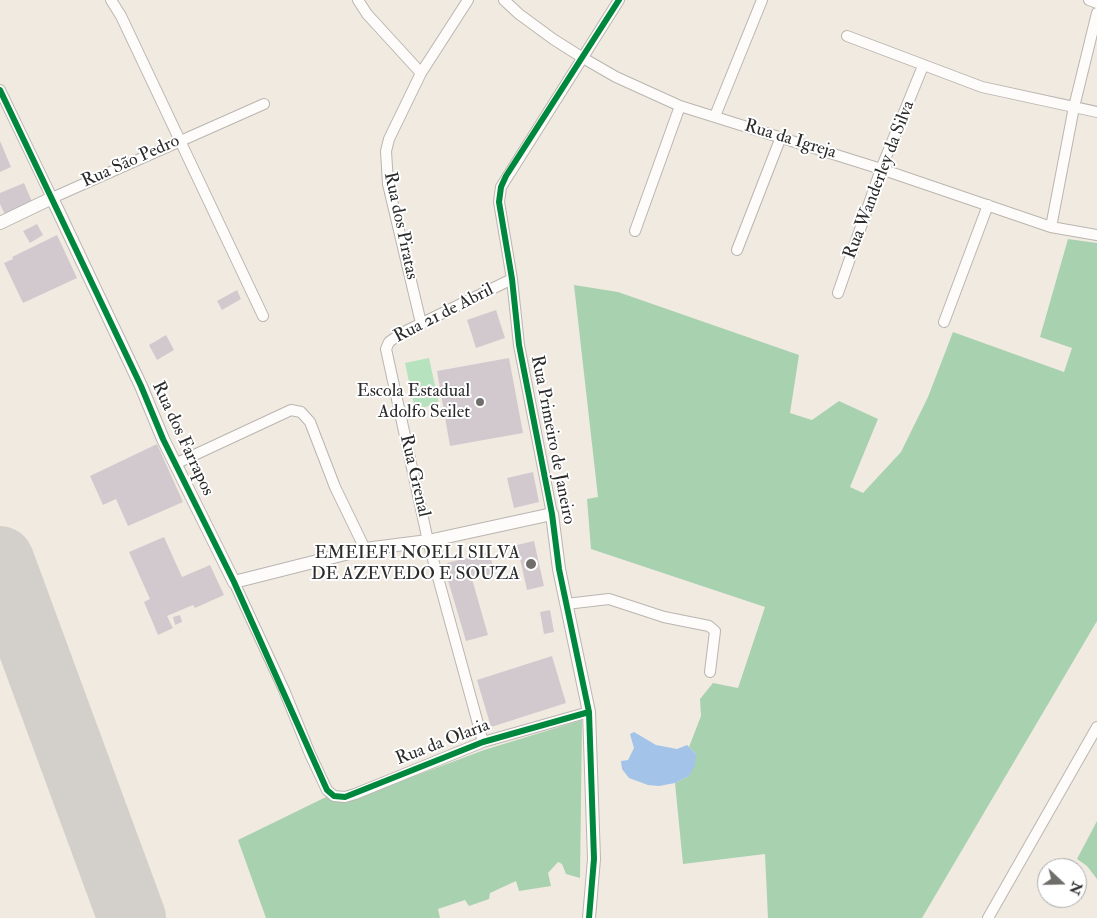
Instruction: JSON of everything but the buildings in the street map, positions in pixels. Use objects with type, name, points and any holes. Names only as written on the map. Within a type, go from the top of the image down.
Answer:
[{"type":"street","points":[[111,0],[121,16],[263,316]]},
{"type":"street","points":[[358,0],[367,14],[421,73]]},
{"type":"street","name":"Rua dos Piratas","points":[[421,323],[388,184],[386,165],[389,139],[421,73],[468,0]]},
{"type":"street","name":"Rua da Igreja","points":[[504,0],[525,19],[583,58],[616,77],[680,106],[881,169],[1051,227],[1097,235]]},
{"type":"street","name":"Rua Primeiro de Janeiro","points":[[589,918],[594,859],[589,712],[559,569],[552,514],[519,345],[512,279],[499,202],[501,187],[619,0]]},
{"type":"street","points":[[715,116],[762,0]]},
{"type":"street","points":[[1089,0],[1097,3]]},
{"type":"street","points":[[1051,227],[1074,107],[1097,13]]},
{"type":"street","points":[[847,36],[982,87],[1097,112]]},
{"type":"street","name":"Rua Wanderley da Silva","points":[[838,293],[881,169],[923,66]]},
{"type":"street","name":"Rua dos Farrapos","points":[[0,90],[175,464],[234,582],[284,690],[310,754],[328,790],[338,797]]},
{"type":"street","name":"Rua São Pedro","points":[[0,223],[264,104]]},
{"type":"street","points":[[635,231],[680,106]]},
{"type":"street","points":[[737,250],[781,137]]},
{"type":"street","points":[[944,322],[988,205]]},
{"type":"street","name":"Rua 21 de Abril","points":[[387,354],[389,342],[421,323],[512,279]]},
{"type":"street","name":"Rua Grenal","points":[[387,354],[428,540],[483,742]]},
{"type":"street","points":[[175,464],[292,410],[301,412],[310,422],[334,487],[365,549]]},
{"type":"street","points":[[234,582],[365,549],[428,540],[552,514]]},
{"type":"street","points":[[566,604],[609,599],[664,617],[709,626],[716,631],[710,672]]},
{"type":"street","name":"Rua da Olaria","points":[[338,797],[356,794],[483,742],[589,712]]},
{"type":"street","points":[[988,918],[1097,727]]},
{"type":"green space","points":[[1068,239],[1097,243],[1097,621],[922,918],[768,918],[765,854],[683,864],[675,783],[689,776],[696,754],[689,747],[701,716],[700,699],[713,683],[738,688],[765,607],[591,549],[587,499],[598,497],[574,285],[618,292],[799,355],[790,413],[812,420],[839,401],[878,419],[850,487],[863,493],[901,452],[928,397],[953,332],[1064,372],[1072,348],[1040,337]]},
{"type":"green space","points":[[429,358],[439,404],[415,409],[405,363]]},
{"type":"green space","points":[[582,720],[580,878],[566,874],[562,864],[558,862],[548,873],[551,886],[519,891],[516,881],[490,893],[489,899],[469,906],[465,900],[438,909],[440,918],[266,918],[238,840],[326,797],[337,802],[348,801],[484,750]]},
{"type":"green space","points":[[1097,821],[1097,879],[1087,866],[1087,858],[1078,858]]},
{"type":"water","points":[[634,732],[656,745],[677,749],[687,745],[696,754],[695,765],[689,776],[675,783],[659,786],[648,785],[629,778],[622,769],[621,761],[628,760],[634,748],[630,734]]},
{"type":"runway","points":[[0,560],[132,918]]},
{"type":"cycle path","points":[[589,918],[594,859],[589,712],[559,569],[552,514],[519,345],[512,279],[499,202],[501,187],[506,176],[619,0]]},
{"type":"cycle path","points":[[0,90],[141,386],[163,439],[234,582],[327,790],[334,796],[345,797],[483,742],[589,712]]},
{"type":"place","name":"Escola Estadual Adolfo Seilet","points":[[480,402]]},
{"type":"place","name":"EMEIEFI NOELI SILVA DE AZEVEDO E SOUZA","points":[[531,564]]}]
